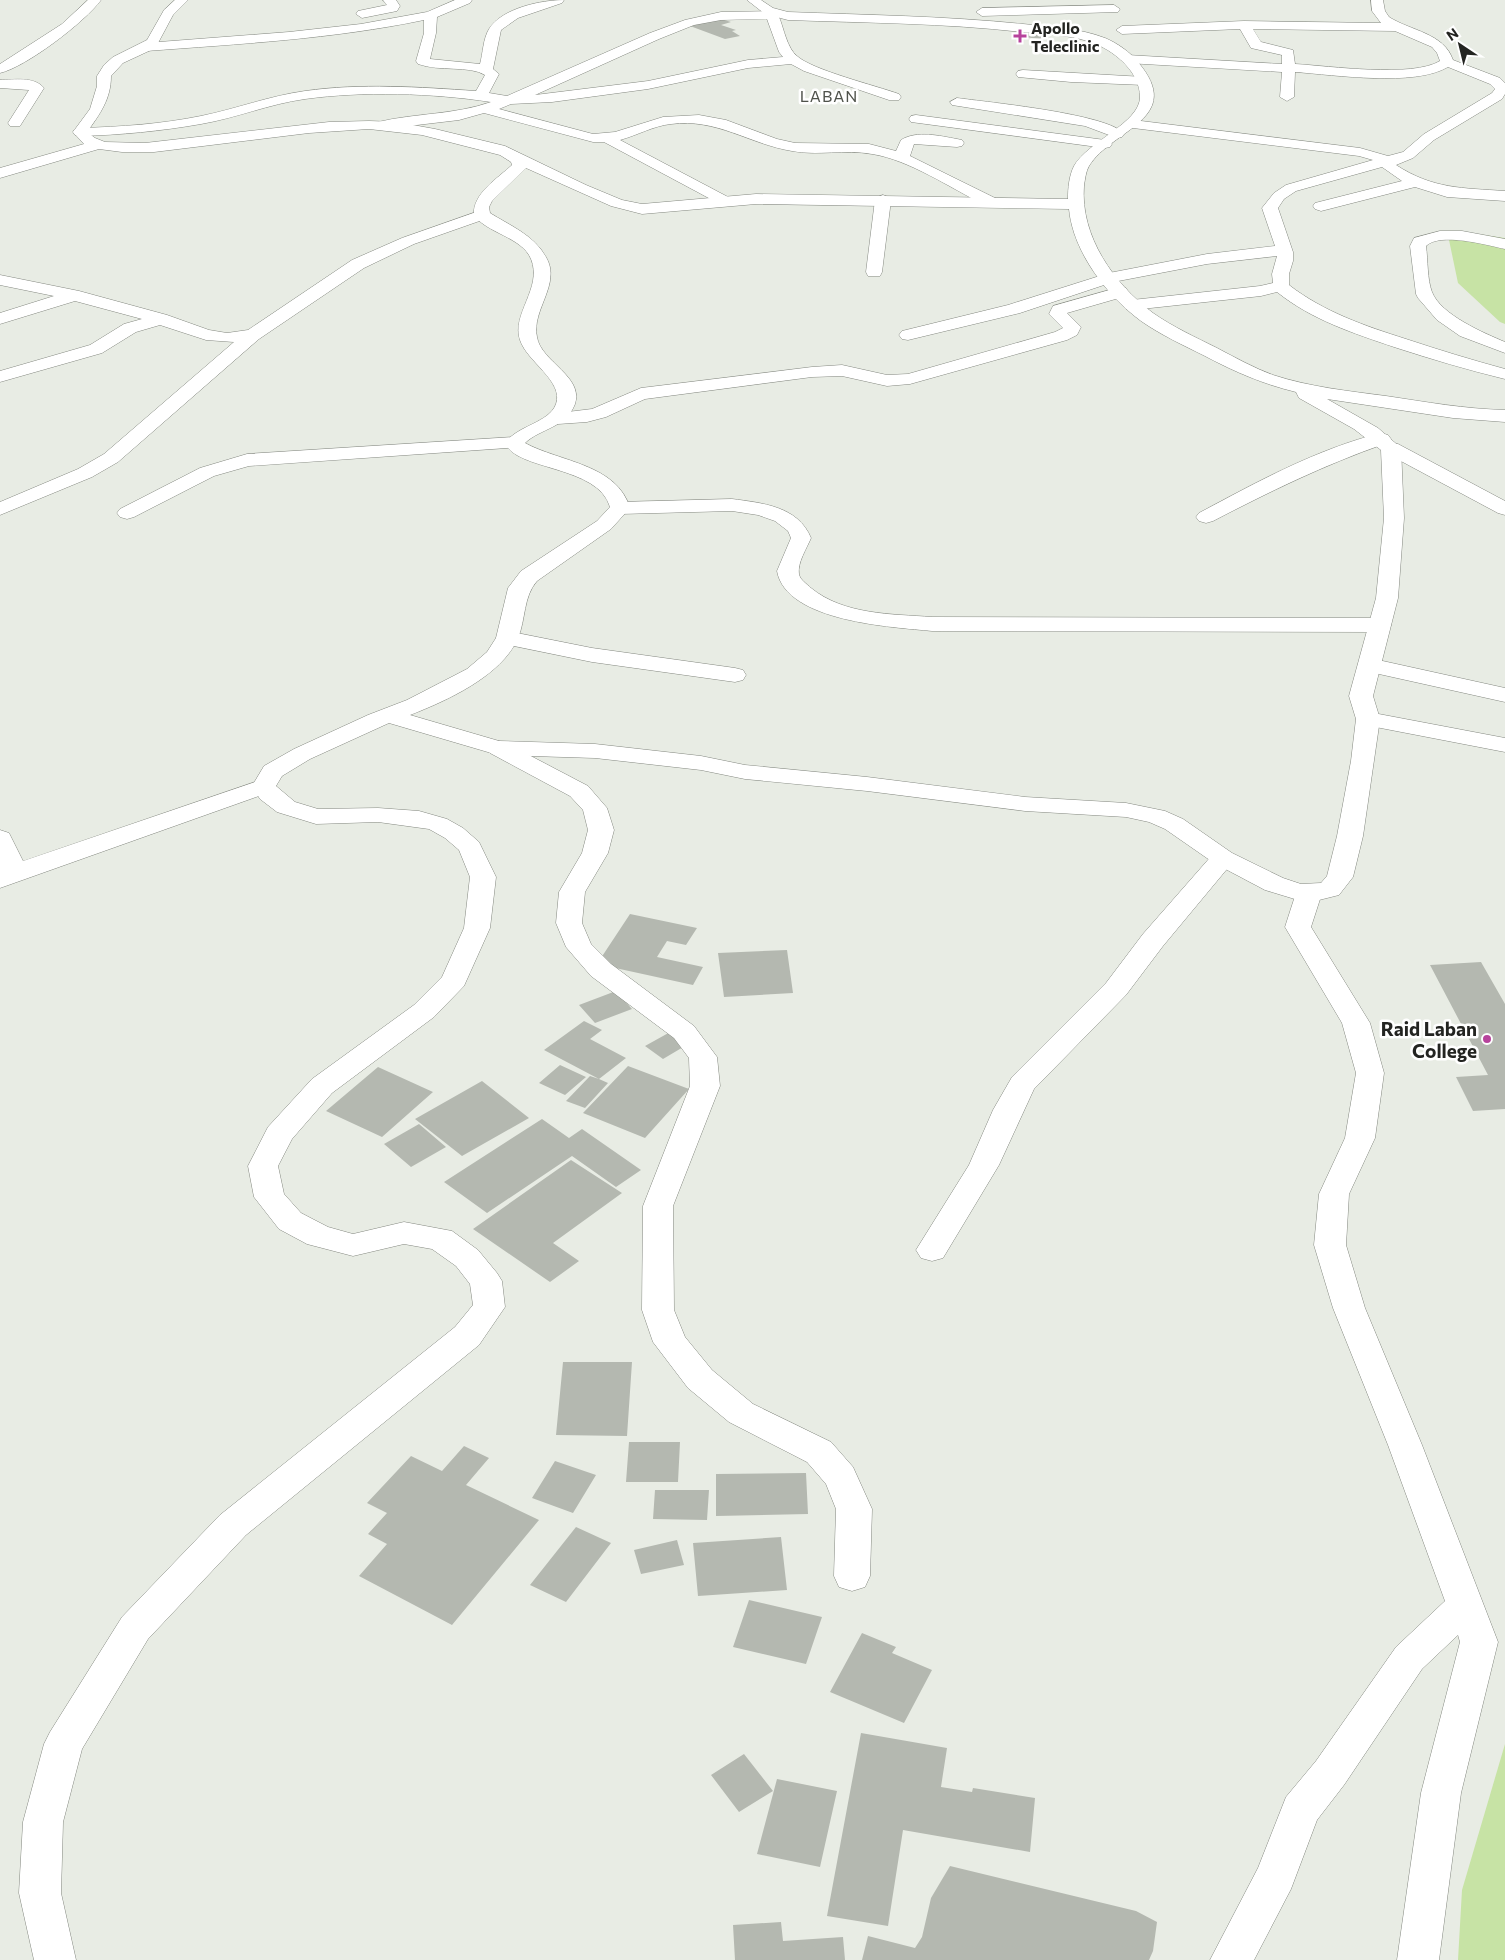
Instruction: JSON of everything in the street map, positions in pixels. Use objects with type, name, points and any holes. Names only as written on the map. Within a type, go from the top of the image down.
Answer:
[{"type":"street","points":[[0,69],[10,65],[67,27],[95,0]]},
{"type":"street","points":[[80,132],[97,108],[104,86],[104,76],[109,68],[118,60],[146,47],[166,28],[168,13],[184,0]]},
{"type":"street","points":[[353,15],[393,8],[394,6],[389,0]]},
{"type":"street","points":[[146,47],[318,32],[407,20],[431,15],[466,0]]},
{"type":"street","points":[[486,69],[494,31],[500,24],[509,18],[558,0]]},
{"type":"street","points":[[753,0],[775,15],[786,52],[793,60],[809,68],[894,98]]},
{"type":"street","points":[[1101,0],[1121,15],[1127,23],[1122,30]]},
{"type":"street","points":[[1377,0],[1379,12],[1397,27],[1427,39],[1440,48],[1447,57],[1447,62]]},
{"type":"street","points":[[713,17],[733,4]]},
{"type":"street","points":[[507,100],[676,28],[713,17],[1114,9]]},
{"type":"street","points":[[979,12],[1057,32],[1099,40],[1127,59],[1144,81],[1147,94],[1145,104],[1132,124],[1088,157],[1081,167],[1076,215],[1086,243],[1120,292],[1160,327],[1266,378],[1305,389],[1449,411],[1503,417]]},
{"type":"street","points":[[431,15],[430,33],[423,61],[442,67],[472,66],[486,69],[492,74],[482,102]]},
{"type":"street","points":[[1244,25],[1256,45],[1288,53],[1287,97]]},
{"type":"street","points":[[1099,40],[1122,30],[1208,26],[1397,27]]},
{"type":"street","points":[[1208,26],[1236,65]]},
{"type":"street","points":[[1127,59],[1397,74],[1422,73],[1437,69],[1447,62]]},
{"type":"street","points":[[383,125],[405,120],[459,116],[482,102],[600,93],[699,76],[748,64],[793,60]]},
{"type":"street","points":[[1280,286],[1282,283],[1280,269],[1286,258],[1272,220],[1270,208],[1279,196],[1291,188],[1387,162],[1408,154],[1429,138],[1497,96],[1502,88],[1496,81],[1447,62]]},
{"type":"street","points":[[1023,74],[1144,81]]},
{"type":"street","points":[[0,84],[27,84],[37,88],[15,123]]},
{"type":"street","points":[[80,132],[118,131],[202,120],[268,102],[305,95],[426,92],[482,102],[593,138],[608,139],[624,136],[657,122],[677,119],[700,119],[724,124],[785,145],[858,148],[880,151],[902,159],[991,202]]},
{"type":"street","points":[[957,102],[1087,122],[1104,127],[1118,135]]},
{"type":"street","points":[[916,119],[1105,144]]},
{"type":"street","points":[[1132,124],[1360,152],[1379,157],[1387,162],[1389,167],[1417,182],[1447,192],[1505,196]]},
{"type":"street","points":[[80,132],[84,139],[99,144],[151,148],[318,128],[383,125],[407,128],[500,150],[617,203],[642,209],[723,200],[756,199],[1076,204]]},
{"type":"street","points":[[608,139],[723,200]]},
{"type":"street","points":[[902,159],[906,143],[911,140],[928,139],[976,145]]},
{"type":"street","points":[[0,173],[99,144]]},
{"type":"street","points":[[482,215],[481,207],[485,199],[519,167],[520,164],[514,156]]},
{"type":"street","points":[[1320,206],[1417,182]]},
{"type":"street","points":[[874,272],[883,200]]},
{"type":"street","points":[[0,509],[85,473],[111,458],[142,434],[253,334],[358,264],[408,241],[482,215]]},
{"type":"street","points":[[482,215],[528,244],[540,260],[543,274],[527,328],[528,340],[546,365],[562,382],[568,393],[566,404],[558,418]]},
{"type":"street","points":[[1505,244],[1455,235],[1426,238],[1420,241],[1418,246],[1424,294],[1434,306],[1443,316],[1460,328],[1505,348]]},
{"type":"street","points":[[127,513],[207,472],[247,460],[515,443],[522,436],[558,418],[599,413],[641,394],[812,372],[839,370],[888,382],[904,380],[1070,332],[1072,327],[1058,314],[1059,310],[1066,306],[1120,292],[1207,259],[1284,250]]},
{"type":"street","points":[[0,280],[73,296],[161,319],[206,335],[228,338],[253,334]]},
{"type":"street","points":[[908,335],[1014,309],[1120,292],[1261,291],[1280,286]]},
{"type":"street","points":[[1280,286],[1300,303],[1332,319],[1447,358],[1505,374]]},
{"type":"street","points":[[0,319],[73,296]]},
{"type":"street","points":[[0,377],[96,348],[130,328],[161,319]]},
{"type":"street","points":[[1305,389],[1306,394],[1344,415],[1386,443],[1505,509]]},
{"type":"street","points":[[515,443],[521,450],[602,481],[617,494],[620,508]]},
{"type":"street","points":[[1206,518],[1279,479],[1329,457],[1386,443]]},
{"type":"street","points":[[498,748],[595,752],[701,763],[744,772],[867,784],[1025,804],[1126,810],[1156,816],[1174,824],[1222,858],[1274,884],[1298,892],[1309,893],[1330,888],[1340,877],[1350,836],[1363,761],[1368,718],[1361,696],[1388,598],[1394,518],[1386,443]]},
{"type":"street","points":[[5,878],[264,786],[273,771],[302,754],[440,694],[475,674],[496,656],[507,638],[519,588],[529,576],[604,525],[620,508],[732,505],[762,509],[782,517],[796,528],[801,538],[788,570],[792,582],[804,594],[828,608],[862,617],[932,624],[1380,625]]},
{"type":"street","points":[[507,638],[592,654],[735,675]]},
{"type":"street","points":[[1369,665],[1505,695]]},
{"type":"street","points":[[390,716],[498,748],[578,791],[595,808],[601,830],[595,853],[572,892],[569,923],[579,947],[601,970],[684,1032],[703,1057],[705,1086],[658,1206],[658,1310],[670,1342],[700,1379],[741,1413],[819,1452],[841,1477],[854,1509],[852,1576]]},
{"type":"street","points":[[1368,718],[1505,746]]},
{"type":"street","points":[[55,1960],[40,1893],[43,1822],[64,1744],[135,1628],[233,1525],[466,1336],[488,1307],[486,1281],[467,1258],[441,1239],[404,1233],[353,1245],[318,1236],[290,1221],[269,1197],[263,1166],[279,1134],[322,1086],[424,1010],[454,980],[477,928],[484,877],[470,847],[454,833],[438,824],[419,819],[378,815],[316,817],[286,807],[268,794],[264,786]]},
{"type":"street","points":[[0,838],[14,870],[5,878]]},
{"type":"street","points":[[932,1250],[984,1165],[1008,1110],[1022,1084],[1116,989],[1153,940],[1222,858]]},
{"type":"street","points":[[1309,893],[1298,927],[1356,1023],[1370,1073],[1360,1138],[1334,1194],[1330,1245],[1349,1308],[1405,1445],[1479,1642],[1441,1793],[1418,1960]]},
{"type":"street","points":[[1231,1960],[1276,1876],[1300,1810],[1330,1773],[1409,1658],[1464,1606]]},
{"type":"green space","points":[[1477,234],[1505,238],[1505,324],[1500,322],[1458,283],[1449,240],[1459,236]]},
{"type":"green space","points":[[1505,1744],[1505,1960],[1458,1960],[1462,1890]]},
{"type":"building","points":[[721,19],[731,22],[721,25],[736,30],[732,31],[740,36],[725,39],[690,26]]},
{"type":"building","points":[[1021,32],[1045,36],[1040,39],[1016,36]]},
{"type":"building","points":[[630,914],[697,928],[686,945],[667,941],[657,957],[703,967],[693,985],[597,964]]},
{"type":"building","points":[[787,950],[793,993],[724,997],[718,953]]},
{"type":"building","name":"Raid Laban College","points":[[1481,962],[1505,1004],[1505,1109],[1473,1111],[1456,1077],[1488,1075],[1430,965]]},
{"type":"building","points":[[616,991],[632,1009],[595,1023],[579,1005]]},
{"type":"building","points":[[584,1021],[602,1030],[590,1039],[626,1058],[599,1079],[544,1050]]},
{"type":"building","points":[[672,1031],[690,1043],[663,1059],[645,1046]]},
{"type":"building","points":[[560,1065],[586,1077],[565,1095],[539,1083]]},
{"type":"building","points":[[628,1066],[689,1089],[645,1138],[583,1113]]},
{"type":"building","points":[[378,1067],[433,1092],[382,1137],[326,1111]]},
{"type":"building","points":[[590,1076],[608,1083],[585,1108],[566,1101]]},
{"type":"building","points":[[482,1081],[529,1118],[462,1156],[415,1119]]},
{"type":"building","points":[[542,1119],[569,1138],[582,1129],[641,1170],[616,1187],[572,1156],[487,1213],[444,1182]]},
{"type":"building","points":[[419,1124],[446,1147],[411,1167],[384,1144]]},
{"type":"building","points":[[571,1160],[622,1193],[553,1243],[579,1261],[550,1282],[473,1229]]},
{"type":"building","points":[[563,1362],[632,1362],[627,1436],[556,1435]]},
{"type":"building","points":[[629,1442],[680,1442],[678,1482],[626,1482]]},
{"type":"building","points":[[464,1446],[489,1458],[466,1485],[539,1520],[452,1625],[359,1576],[387,1544],[368,1534],[387,1513],[367,1503],[411,1456],[442,1471]]},
{"type":"building","points":[[555,1461],[596,1475],[573,1513],[532,1498]]},
{"type":"building","points":[[806,1473],[808,1514],[716,1516],[716,1474]]},
{"type":"building","points":[[655,1490],[709,1490],[707,1520],[653,1519]]},
{"type":"building","points":[[576,1527],[611,1543],[566,1602],[530,1585]]},
{"type":"building","points":[[781,1537],[787,1590],[698,1596],[693,1543]]},
{"type":"building","points":[[677,1540],[684,1565],[641,1574],[634,1550]]},
{"type":"building","points":[[749,1600],[822,1617],[806,1664],[733,1647]]},
{"type":"building","points":[[862,1633],[896,1647],[892,1653],[932,1670],[904,1723],[830,1692]]},
{"type":"building","points":[[861,1733],[947,1748],[941,1787],[972,1792],[973,1788],[1035,1798],[1030,1852],[903,1830],[888,1926],[827,1916]]},
{"type":"building","points":[[744,1754],[773,1791],[739,1812],[711,1775]]},
{"type":"building","points":[[777,1779],[837,1791],[820,1867],[757,1854]]},
{"type":"building","points":[[950,1866],[1136,1911],[1157,1922],[1153,1951],[1149,1960],[862,1960],[868,1936],[915,1948],[922,1937],[931,1898]]},
{"type":"building","points":[[781,1922],[783,1941],[843,1937],[845,1960],[735,1960],[733,1925]]},
{"type":"place","name":"Apollo Teleclinic","points":[[1020,36]]},
{"type":"place","name":"Raid Laban College","points":[[1487,1039]]},
{"type":"district","name":"LABAN","points":[[829,95]]}]
